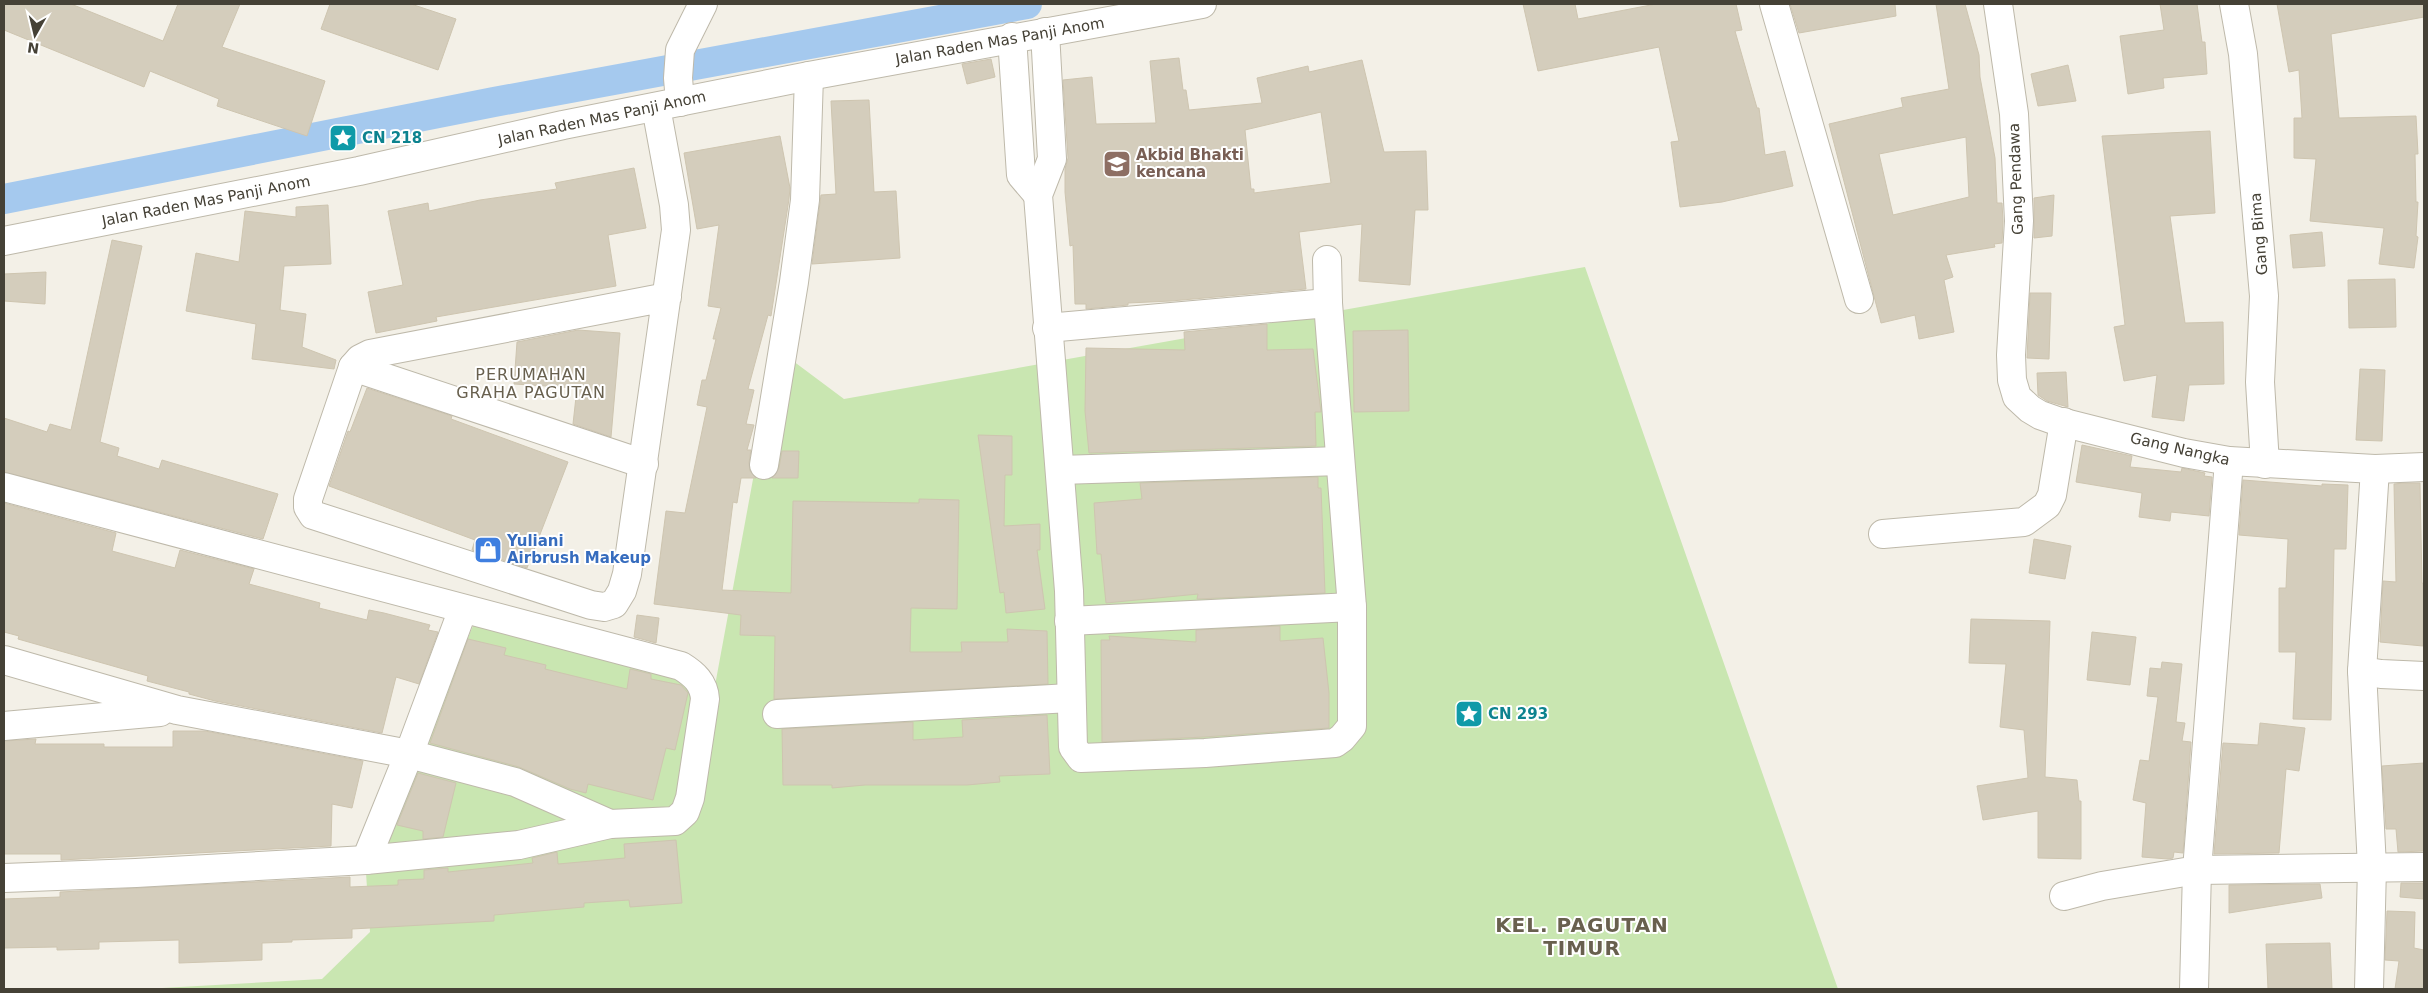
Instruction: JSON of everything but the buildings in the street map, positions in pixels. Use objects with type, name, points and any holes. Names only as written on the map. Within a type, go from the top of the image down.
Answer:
[{"type":"street","points":[[667,297],[370,354],[360,359],[353,367],[308,500],[308,507],[313,515],[324,519],[582,603],[604,607],[614,604],[622,592],[644,464],[667,297],[676,230],[671,95],[680,50],[703,4]]},
{"type":"street","name":"Jalan Raden Mas Panji Anom","points":[[4,241],[358,171],[671,95],[809,76],[1045,32],[1160,8],[1202,4]]},
{"type":"street","points":[[1774,4],[1859,299]]},
{"type":"street","name":"Gang Pendawa","points":[[1998,4],[2014,114],[2020,221],[2011,355]]},
{"type":"street","name":"Gang Bima","points":[[2234,4],[2244,54],[2264,296],[2260,382],[2265,464]]},
{"type":"street","points":[[1045,32],[1052,159],[1038,195],[1069,591],[1070,698],[1073,747],[1081,758],[1087,760],[1335,743],[1349,731],[1353,716],[1352,607],[1328,303],[1327,260]]},
{"type":"street","points":[[1012,37],[1021,175],[1038,195]]},
{"type":"street","points":[[764,464],[794,282],[805,200],[809,76]]},
{"type":"street","points":[[1047,328],[1328,303]]},
{"type":"street","name":"Gang Nangka","points":[[2011,355],[2012,380],[2017,397],[2040,416],[2184,453],[2229,461],[2376,469],[2424,467]]},
{"type":"street","points":[[353,367],[644,464]]},
{"type":"street","points":[[1883,534],[2024,522],[2047,505],[2052,495],[2064,422]]},
{"type":"street","points":[[1060,470],[1340,461]]},
{"type":"street","points":[[2194,989],[2196,870],[2229,461]]},
{"type":"street","points":[[2368,989],[2372,867],[2362,671],[2376,469]]},
{"type":"street","points":[[4,487],[681,666],[699,680],[705,691],[690,798],[685,812],[675,821],[610,824],[519,846],[366,860],[146,873],[4,878]]},
{"type":"street","points":[[1069,621],[1352,607]]},
{"type":"street","points":[[366,860],[409,754],[463,609]]},
{"type":"street","points":[[4,660],[176,710],[409,754],[515,782],[610,824]]},
{"type":"street","points":[[2362,671],[2424,676]]},
{"type":"street","points":[[777,714],[1070,698]]},
{"type":"street","points":[[4,726],[176,710]]},
{"type":"street","points":[[2064,896],[2102,886],[2196,870],[2424,867]]},
{"type":"green space","points":[[1585,267],[1838,989],[144,989],[322,979],[370,932],[366,873],[476,619],[714,691],[777,349],[844,399]]},
{"type":"waterway","points":[[4,199],[494,102],[1027,4]]},
{"type":"place","name":"CN 218","points":[[343,138]]},
{"type":"place","name":"Akbid Bhakti kencana","points":[[1117,164]]},
{"type":"place","name":"Yuliani Airbrush Makeup","points":[[488,550]]},
{"type":"place","name":"CN 293","points":[[1469,714]]},
{"type":"district","name":"PERUMAHAN GRAHA PAGUTAN","points":[[531,383]]},
{"type":"district","name":"KEL. PAGUTAN TIMUR","points":[[1582,936]]}]
